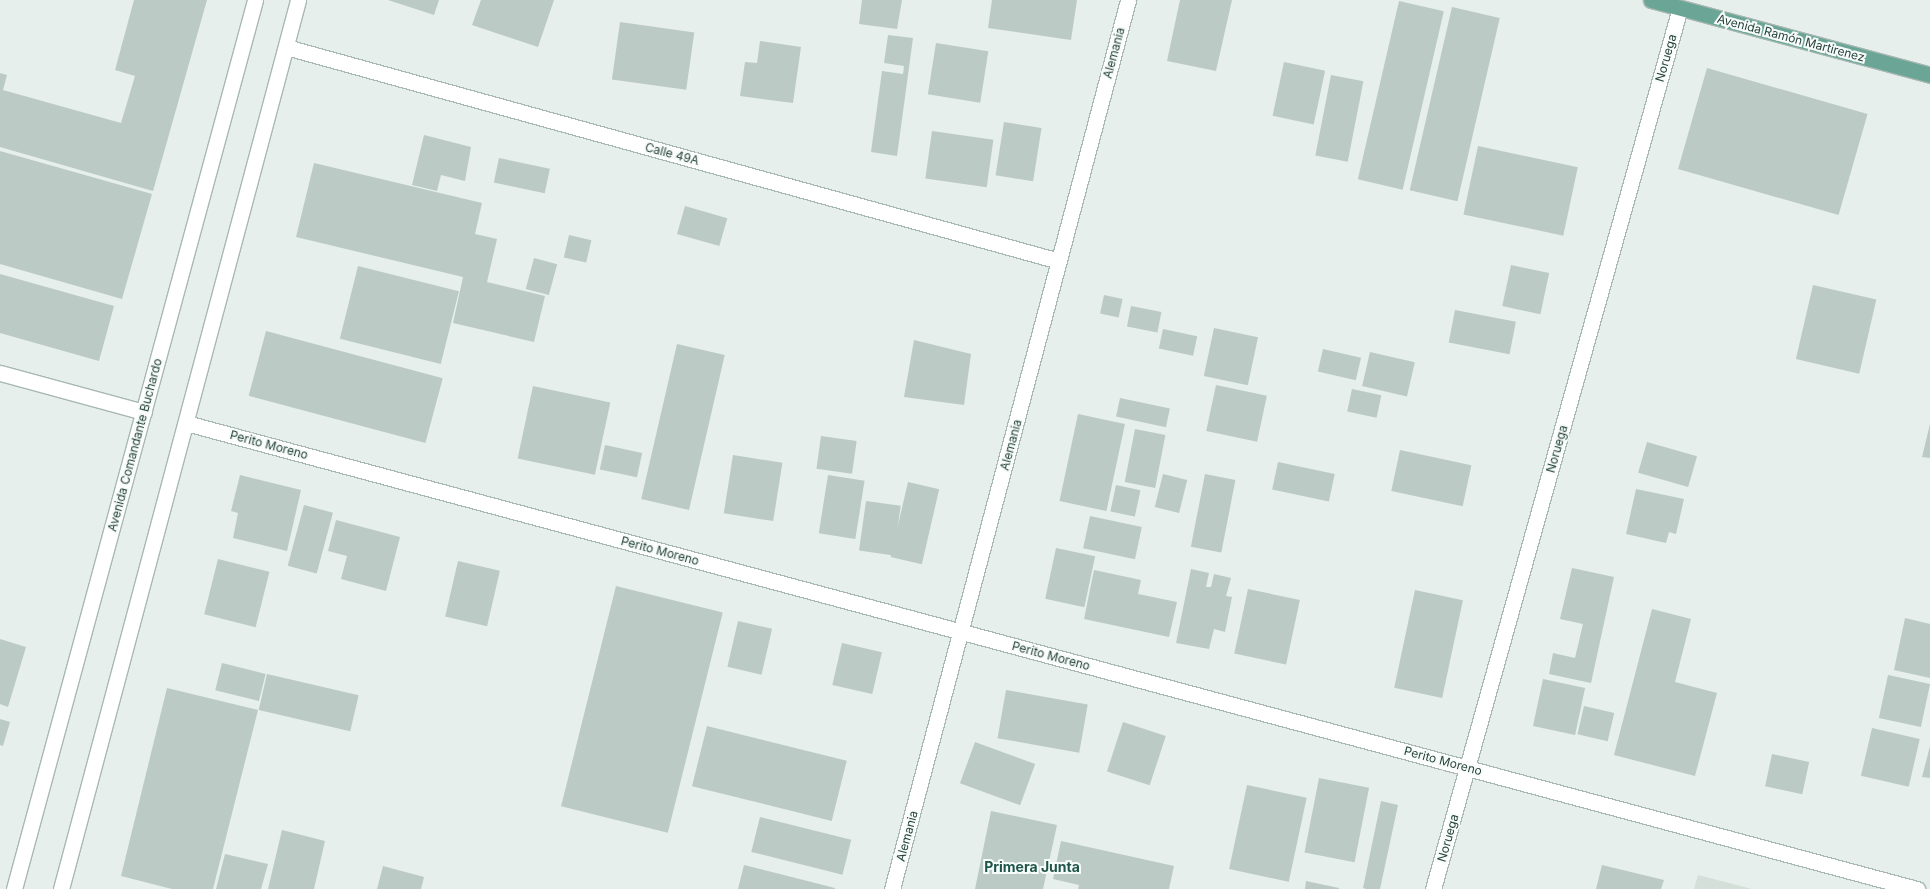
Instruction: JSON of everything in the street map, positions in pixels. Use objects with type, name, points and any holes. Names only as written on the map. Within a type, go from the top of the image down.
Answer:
[{"type":"main road","name":"Avenida Ramón Martirenez","points":[[1651,0],[1930,75]]},
{"type":"street","name":"Avenida Comandante Buchardo","points":[[14,889],[255,0]]},
{"type":"street","points":[[61,889],[298,0]]},
{"type":"street","name":"Alemania","points":[[892,889],[1128,0]]},
{"type":"street","name":"Noruega","points":[[1433,889],[1680,8]]},
{"type":"street","name":"Calle 49A","points":[[286,48],[1059,261]]},
{"type":"street","points":[[0,373],[144,412]]},
{"type":"street","name":"Perito Moreno","points":[[186,423],[1917,889]]},
{"type":"shaded area","points":[[1698,875],[1752,889],[1694,889]]},
{"type":"building","points":[[134,0],[207,0],[153,191],[0,147],[0,73],[7,75],[3,90],[121,123],[135,76],[115,70]]},
{"type":"building","points":[[388,0],[439,0],[434,15]]},
{"type":"building","points":[[481,0],[554,0],[538,47],[472,25]]},
{"type":"building","points":[[862,0],[902,0],[897,29],[859,24]]},
{"type":"building","points":[[992,0],[1077,0],[1071,40],[988,28]]},
{"type":"building","points":[[1180,0],[1232,0],[1216,71],[1167,61]]},
{"type":"building","points":[[1399,1],[1444,11],[1403,190],[1358,179]]},
{"type":"building","points":[[1452,7],[1500,18],[1457,201],[1410,190]]},
{"type":"building","points":[[620,22],[694,32],[686,90],[612,79]]},
{"type":"building","points":[[888,35],[913,38],[897,156],[871,152],[882,71],[903,74],[904,66],[884,63]]},
{"type":"building","points":[[760,41],[801,47],[793,103],[740,96],[745,62],[757,63]]},
{"type":"building","points":[[936,43],[988,51],[980,103],[928,94]]},
{"type":"building","points":[[1284,62],[1325,71],[1314,125],[1273,116]]},
{"type":"building","points":[[1707,68],[1868,114],[1839,215],[1678,169]]},
{"type":"building","points":[[1331,75],[1363,81],[1348,162],[1315,155]]},
{"type":"building","points":[[1004,122],[1042,128],[1033,181],[996,175]]},
{"type":"building","points":[[932,131],[993,140],[987,187],[925,179]]},
{"type":"building","points":[[424,135],[471,147],[465,181],[441,175],[437,191],[412,185]]},
{"type":"building","points":[[1478,146],[1578,167],[1563,236],[1463,214]]},
{"type":"building","points":[[0,151],[152,194],[122,299],[0,264]]},
{"type":"building","points":[[499,158],[550,169],[545,193],[494,182]]},
{"type":"building","points":[[314,163],[482,203],[475,234],[497,239],[487,282],[545,296],[534,342],[453,323],[463,277],[296,237]]},
{"type":"building","points":[[685,206],[727,218],[719,246],[677,234]]},
{"type":"building","points":[[569,235],[591,240],[586,263],[564,257]]},
{"type":"building","points":[[534,258],[557,264],[549,295],[526,289]]},
{"type":"building","points":[[1511,265],[1549,273],[1540,314],[1502,306]]},
{"type":"building","points":[[358,266],[459,291],[441,364],[340,339]]},
{"type":"building","points":[[0,274],[114,306],[99,361],[0,333]]},
{"type":"building","points":[[1813,285],[1876,300],[1859,374],[1796,359]]},
{"type":"building","points":[[1104,295],[1123,299],[1119,318],[1100,314]]},
{"type":"building","points":[[1131,306],[1161,312],[1157,333],[1127,327]]},
{"type":"building","points":[[1455,310],[1516,322],[1510,354],[1449,342]]},
{"type":"building","points":[[1214,328],[1258,337],[1248,385],[1204,376]]},
{"type":"building","points":[[1163,329],[1197,336],[1193,356],[1159,349]]},
{"type":"building","points":[[266,331],[443,378],[425,443],[249,396]]},
{"type":"building","points":[[914,340],[971,354],[964,405],[904,397]]},
{"type":"building","points":[[677,344],[725,355],[689,510],[641,499]]},
{"type":"building","points":[[1323,349],[1361,358],[1356,380],[1318,371]]},
{"type":"building","points":[[1370,352],[1415,362],[1407,396],[1362,386]]},
{"type":"building","points":[[1216,385],[1267,396],[1257,442],[1206,431]]},
{"type":"building","points":[[533,386],[610,402],[595,475],[518,458]]},
{"type":"building","points":[[1352,389],[1381,395],[1377,418],[1347,411]]},
{"type":"building","points":[[1120,398],[1170,409],[1166,427],[1116,417]]},
{"type":"building","points":[[1078,414],[1125,424],[1106,511],[1059,501]]},
{"type":"building","points":[[1930,424],[1930,458],[1922,457]]},
{"type":"building","points":[[1135,429],[1165,435],[1155,488],[1125,482]]},
{"type":"building","points":[[821,436],[857,441],[852,474],[816,469]]},
{"type":"building","points":[[1647,442],[1697,456],[1688,487],[1638,473]]},
{"type":"building","points":[[605,445],[642,453],[637,477],[600,469]]},
{"type":"building","points":[[1400,450],[1471,465],[1463,506],[1391,491]]},
{"type":"building","points":[[733,455],[782,463],[773,521],[724,513]]},
{"type":"building","points":[[1278,462],[1335,474],[1329,501],[1272,489]]},
{"type":"building","points":[[1163,474],[1187,480],[1179,513],[1155,507]]},
{"type":"building","points":[[1205,474],[1235,480],[1221,553],[1191,547]]},
{"type":"building","points":[[240,475],[301,490],[287,551],[233,538],[238,513],[231,511]]},
{"type":"building","points":[[828,475],[865,481],[855,539],[819,533]]},
{"type":"building","points":[[908,482],[939,489],[922,564],[891,557]]},
{"type":"building","points":[[1116,485],[1140,490],[1135,517],[1110,511]]},
{"type":"building","points":[[1636,489],[1684,499],[1676,534],[1669,532],[1666,543],[1626,534]]},
{"type":"building","points":[[866,501],[901,506],[894,555],[859,551]]},
{"type":"building","points":[[304,505],[333,513],[317,574],[288,566]]},
{"type":"building","points":[[1090,516],[1142,527],[1135,559],[1083,548]]},
{"type":"building","points":[[336,520],[400,537],[386,591],[341,579],[347,556],[328,551]]},
{"type":"building","points":[[1056,548],[1095,556],[1084,607],[1045,599]]},
{"type":"building","points":[[218,559],[269,572],[256,627],[204,614]]},
{"type":"building","points":[[458,561],[500,571],[487,626],[445,617]]},
{"type":"building","points":[[1572,568],[1614,577],[1591,683],[1549,674],[1553,653],[1575,658],[1583,624],[1560,619]]},
{"type":"building","points":[[1191,569],[1209,573],[1206,587],[1211,587],[1214,574],[1231,578],[1226,596],[1232,597],[1225,632],[1214,629],[1209,649],[1176,643]]},
{"type":"building","points":[[1094,570],[1141,580],[1138,594],[1177,602],[1169,637],[1084,619]]},
{"type":"building","points":[[616,586],[723,613],[668,833],[561,806]]},
{"type":"building","points":[[1248,589],[1300,600],[1286,665],[1234,654]]},
{"type":"building","points":[[1415,590],[1463,600],[1442,698],[1394,688]]},
{"type":"building","points":[[1652,609],[1691,619],[1675,682],[1717,693],[1695,776],[1614,755]]},
{"type":"building","points":[[1905,618],[1930,624],[1930,678],[1894,670]]},
{"type":"building","points":[[738,621],[772,629],[762,675],[727,667]]},
{"type":"building","points":[[0,639],[26,647],[8,707],[0,704]]},
{"type":"building","points":[[842,643],[882,652],[872,694],[832,685]]},
{"type":"building","points":[[222,663],[266,674],[259,701],[215,690]]},
{"type":"building","points":[[267,674],[359,695],[350,731],[259,710]]},
{"type":"building","points":[[1888,675],[1930,684],[1921,727],[1879,718]]},
{"type":"building","points":[[1543,679],[1585,688],[1575,735],[1533,726]]},
{"type":"building","points":[[167,688],[258,710],[213,889],[172,889],[121,876]]},
{"type":"building","points":[[1006,690],[1088,704],[1079,753],[997,738]]},
{"type":"building","points":[[1584,706],[1614,713],[1608,741],[1577,734]]},
{"type":"building","points":[[0,719],[10,722],[3,746],[0,745]]},
{"type":"building","points":[[1123,722],[1166,736],[1150,785],[1107,771]]},
{"type":"building","points":[[707,726],[847,761],[832,821],[692,786]]},
{"type":"building","points":[[1872,728],[1920,739],[1909,787],[1861,776]]},
{"type":"building","points":[[975,742],[1035,764],[1020,805],[960,783]]},
{"type":"building","points":[[1930,746],[1930,778],[1922,777]]},
{"type":"building","points":[[1772,754],[1809,762],[1802,794],[1765,786]]},
{"type":"building","points":[[1319,778],[1369,788],[1355,862],[1304,853]]},
{"type":"building","points":[[1247,785],[1307,798],[1289,882],[1229,869]]},
{"type":"building","points":[[1381,801],[1398,805],[1380,889],[1366,889],[1363,888]]},
{"type":"building","points":[[991,811],[1057,825],[1043,889],[975,889]]},
{"type":"building","points":[[760,817],[851,840],[842,875],[751,852]]},
{"type":"building","points":[[282,830],[325,841],[314,889],[268,889]]},
{"type":"building","points":[[1061,841],[1174,866],[1169,889],[1078,889],[1079,885],[1053,879]]},
{"type":"building","points":[[225,854],[268,864],[261,889],[216,889]]},
{"type":"building","points":[[744,865],[835,888],[835,889],[738,889]]},
{"type":"building","points":[[1602,865],[1664,880],[1661,889],[1596,889]]},
{"type":"building","points":[[383,866],[424,877],[421,889],[377,889]]},
{"type":"building","points":[[1306,881],[1339,888],[1339,889],[1305,889]]},
{"type":"district","name":"Primera Junta","points":[[1032,867]]}]
